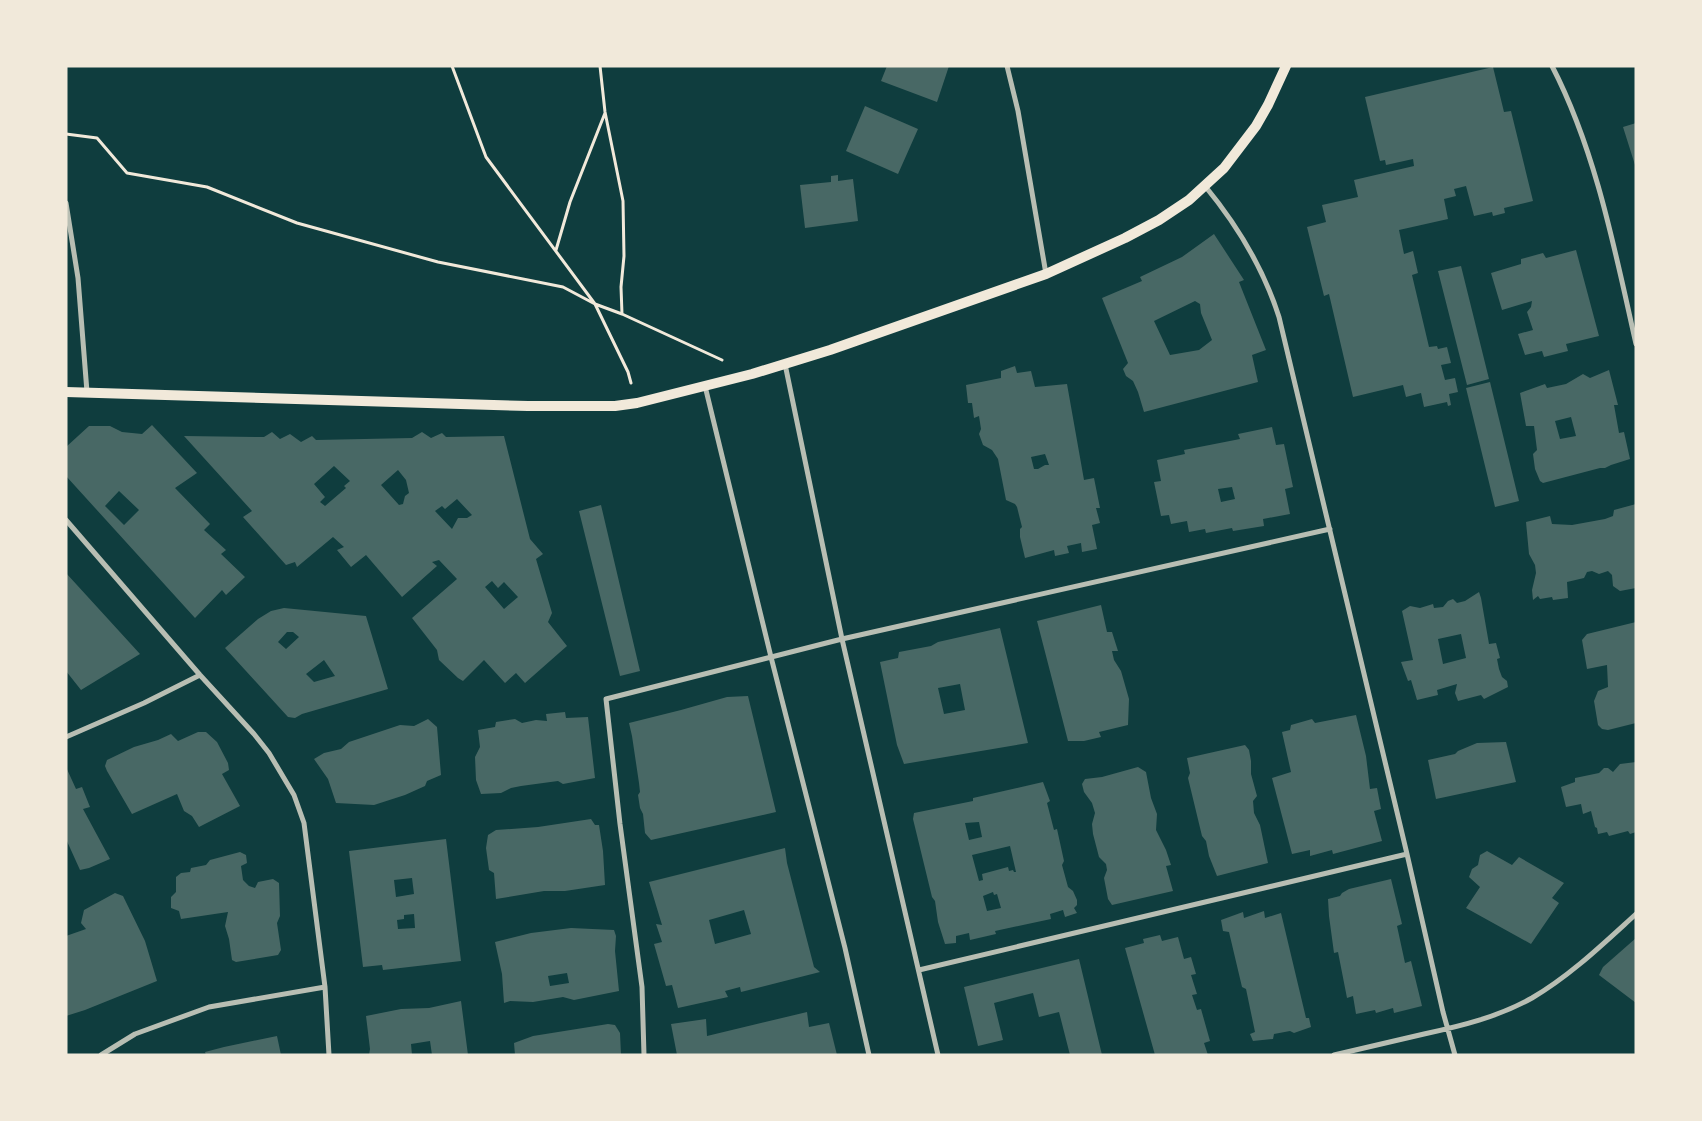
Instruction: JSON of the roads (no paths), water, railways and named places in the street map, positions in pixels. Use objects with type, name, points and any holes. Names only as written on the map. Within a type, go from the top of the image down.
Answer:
[{"type":"main road","points":[[66,392],[528,406],[616,406],[636,403],[752,374],[951,308],[1046,274],[1125,238],[1159,220],[1183,204],[1224,168],[1256,126],[1286,66]]},
{"type":"street","points":[[1006,66],[1018,111],[1046,274]]},
{"type":"street","points":[[1552,66],[1594,170],[1613,238],[1636,344]]},
{"type":"street","points":[[1205,186],[1225,210],[1247,243],[1268,286],[1278,317],[1455,1055]]},
{"type":"street","points":[[66,202],[78,278],[87,392]]},
{"type":"street","points":[[785,364],[842,639],[938,1055]]},
{"type":"street","points":[[705,386],[845,948],[869,1055]]},
{"type":"street","points":[[66,520],[269,753],[294,796],[304,823],[325,987],[330,1055]]},
{"type":"street","points":[[644,1055],[642,987],[620,824],[606,699],[842,639],[1330,529]]},
{"type":"street","points":[[66,737],[144,703],[200,675]]},
{"type":"street","points":[[918,970],[1407,854]]},
{"type":"street","points":[[1334,1055],[1448,1029],[1494,1016],[1544,991],[1576,968],[1636,914]]},
{"type":"street","points":[[101,1055],[135,1034],[209,1007],[325,987]]}]
